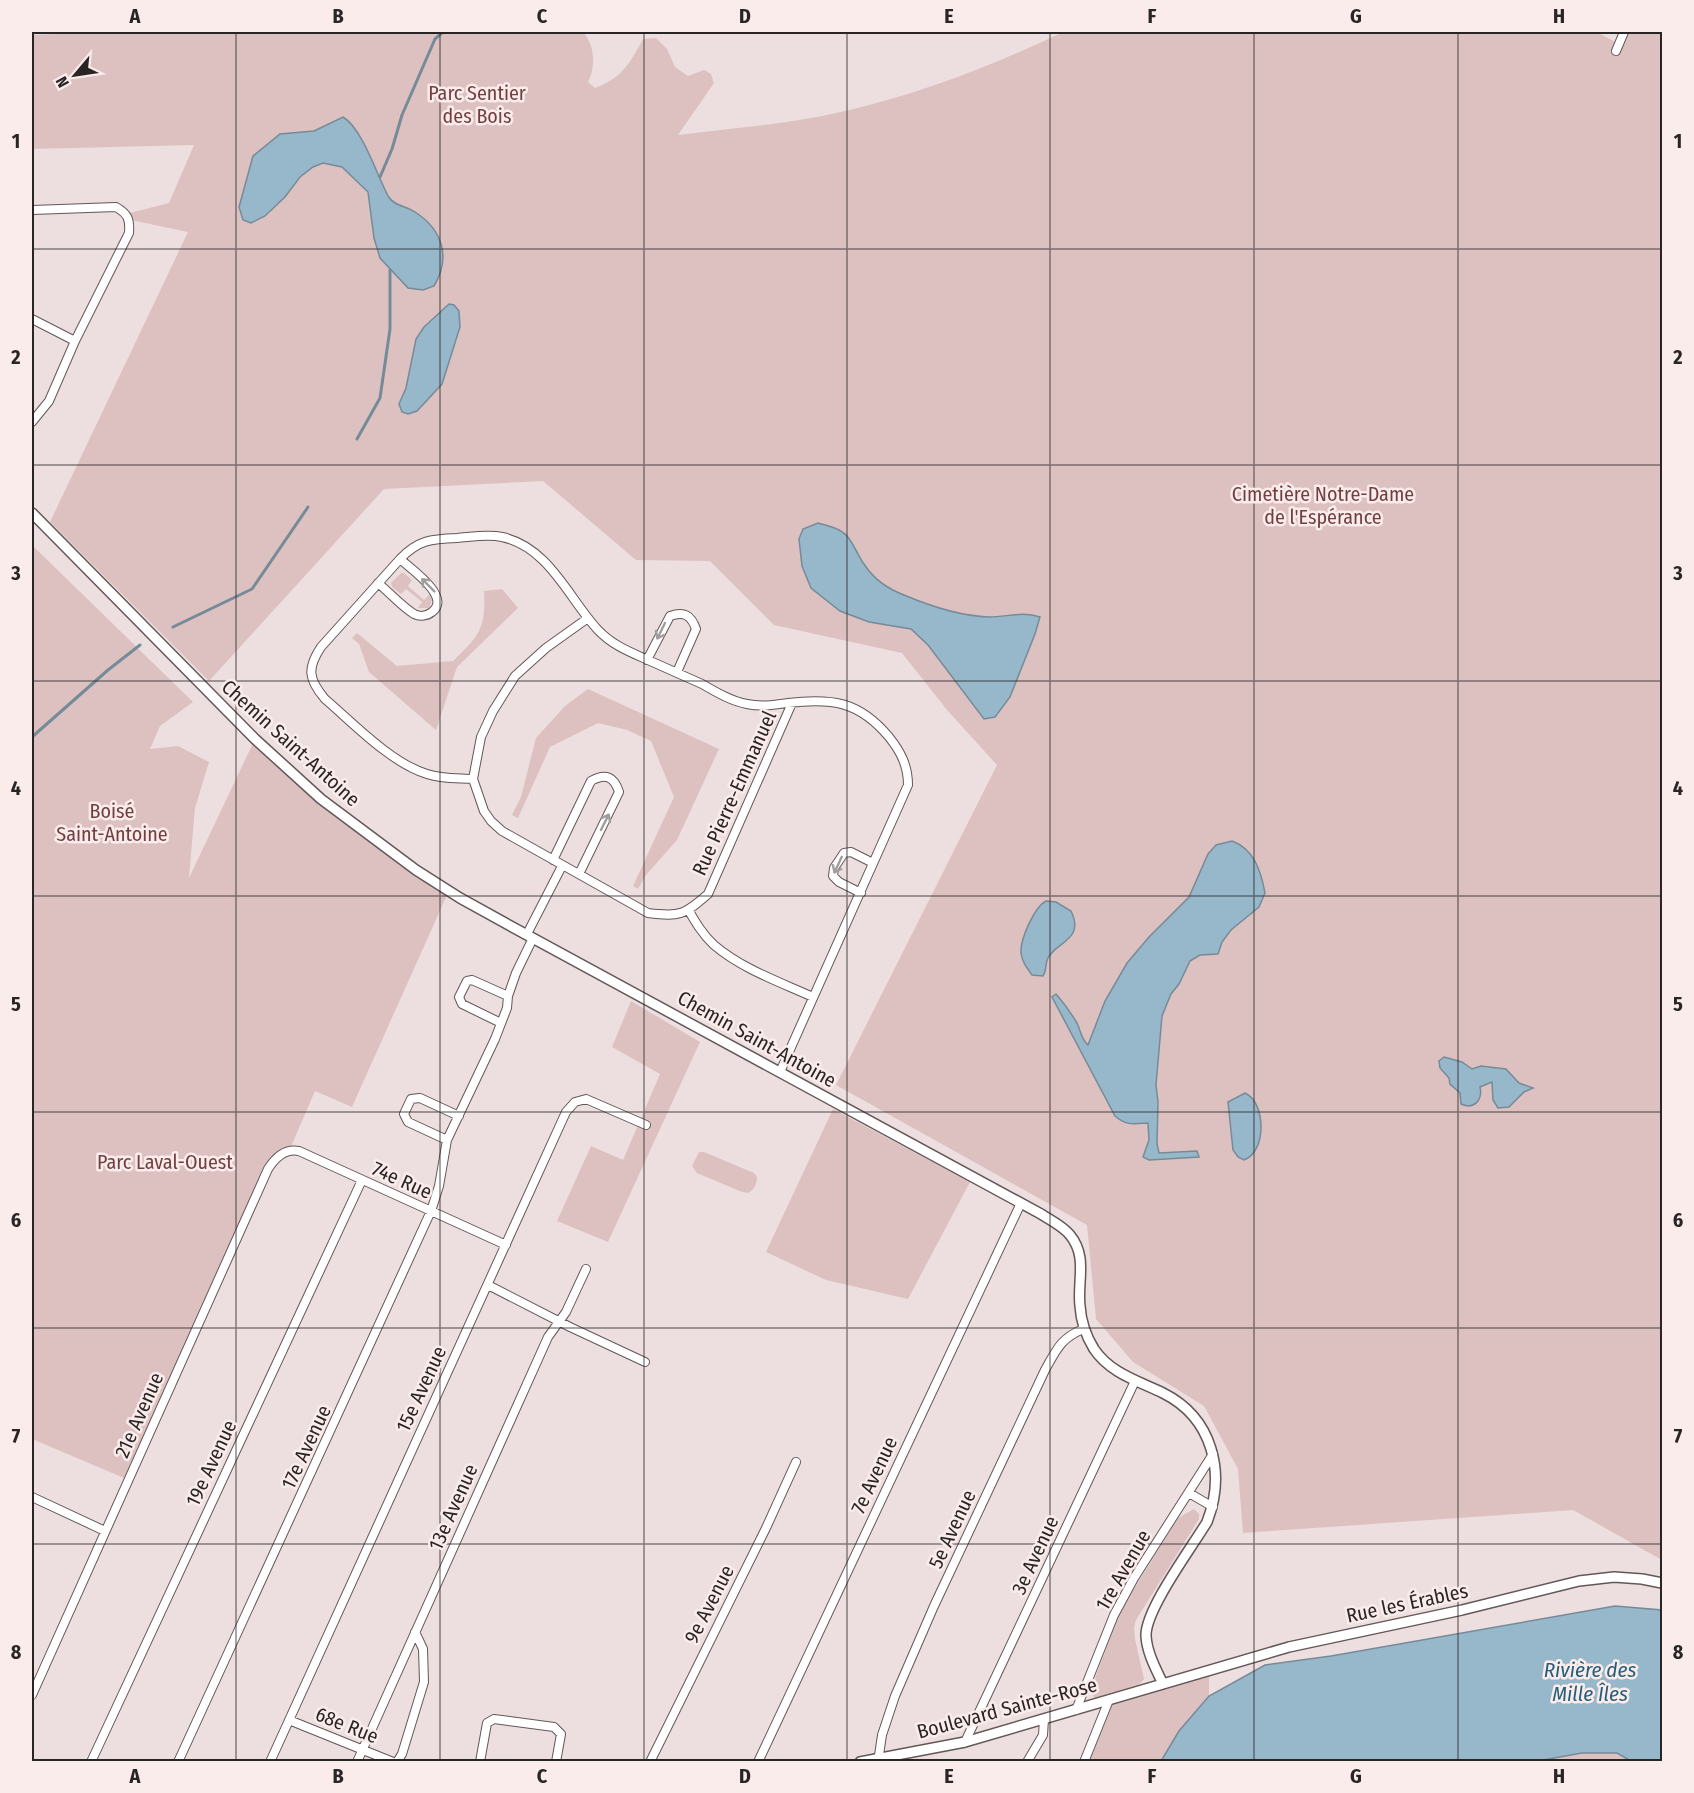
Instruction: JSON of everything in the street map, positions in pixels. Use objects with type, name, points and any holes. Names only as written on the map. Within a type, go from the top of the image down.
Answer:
[{"type":"street","points":[[1616,51],[1624,32]]},
{"type":"street","points":[[32,210],[116,207],[126,214],[130,222],[129,233],[75,341],[49,401],[32,422]]},
{"type":"street","points":[[32,319],[75,341]]},
{"type":"street","name":"Chemin Saint-Antoine","points":[[32,513],[247,732],[321,799],[416,870],[460,898],[1021,1203],[1057,1224],[1070,1235],[1081,1258],[1079,1305],[1083,1329],[1095,1350],[1106,1363],[1135,1381],[1164,1394],[1191,1414],[1208,1438],[1213,1454],[1216,1482],[1213,1507],[1207,1522],[1154,1606],[1147,1622],[1146,1636],[1149,1652],[1163,1684]]},
{"type":"street","points":[[473,779],[429,775],[396,759],[325,699],[316,688],[311,674],[312,661],[321,647],[400,559],[411,548],[422,542],[439,539],[502,537],[527,548],[565,584],[588,618],[609,640],[622,649],[678,672],[735,701],[762,706],[826,700],[858,709],[872,718],[903,758],[908,771],[908,785],[780,1072]]},
{"type":"street","points":[[378,583],[416,615],[425,616],[433,612],[438,606],[438,597],[434,590],[400,559]]},
{"type":"street","points":[[647,660],[664,623],[670,616],[678,613],[686,614],[693,620],[696,629],[678,672]]},
{"type":"street","points":[[588,618],[527,663],[503,693],[482,737],[473,779],[484,811],[502,831],[648,913],[669,916],[688,911],[713,944],[730,956],[813,997]]},
{"type":"street","name":"Rue Pierre-Emmanuel","points":[[688,911],[708,894],[792,703]]},
{"type":"street","points":[[553,860],[591,781],[600,776],[608,777],[616,783],[619,792],[579,874]]},
{"type":"street","points":[[861,893],[839,882],[833,876],[834,868],[844,854],[851,852],[873,863]]},
{"type":"street","name":"17e Avenue","points":[[178,1761],[431,1211],[439,1186],[447,1140],[501,1023],[507,1008],[508,996],[530,936],[562,866]]},
{"type":"street","points":[[501,1023],[462,1004],[459,997],[467,981],[472,980],[508,996]]},
{"type":"street","points":[[447,1140],[408,1122],[404,1114],[411,1099],[420,1098],[459,1116]]},
{"type":"street","name":"15e Avenue","points":[[270,1761],[570,1106],[575,1102],[586,1100],[646,1125]]},
{"type":"street","name":"74e Rue","points":[[283,1153],[299,1151],[506,1245]]},
{"type":"street","name":"21e Avenue","points":[[32,1695],[268,1169],[283,1153]]},
{"type":"street","name":"19e Avenue","points":[[91,1761],[362,1180]]},
{"type":"street","name":"7e Avenue","points":[[758,1761],[1021,1203]]},
{"type":"street","name":"13e Avenue","points":[[357,1761],[544,1346],[566,1312],[586,1269]]},
{"type":"street","points":[[488,1286],[558,1322],[645,1362]]},
{"type":"street","name":"5e Avenue","points":[[878,1760],[882,1735],[895,1696],[929,1616],[1040,1381],[1059,1344],[1071,1334],[1083,1329]]},
{"type":"street","name":"3e Avenue","points":[[965,1742],[1135,1381]]},
{"type":"street","name":"1re Avenue","points":[[1076,1710],[1114,1615],[1134,1578],[1213,1454]]},
{"type":"street","name":"9e Avenue","points":[[650,1761],[796,1462]]},
{"type":"street","points":[[1189,1493],[1213,1507]]},
{"type":"street","points":[[32,1497],[105,1531]]},
{"type":"street","name":"Rue les Érables","points":[[1163,1684],[1289,1647],[1462,1610],[1579,1581],[1614,1577],[1662,1583]]},
{"type":"street","points":[[395,1761],[402,1754],[424,1682],[423,1648],[415,1632]]},
{"type":"street","name":"Boulevard Sainte-Rose","points":[[860,1761],[878,1760],[965,1742],[1163,1684]]},
{"type":"street","points":[[1084,1761],[1109,1700]]},
{"type":"street","points":[[480,1761],[487,1723],[494,1719],[554,1727],[561,1734],[556,1761]]},
{"type":"street","points":[[1027,1761],[1043,1735],[1044,1719]]},
{"type":"street","name":"68e Rue","points":[[289,1720],[395,1761]]},
{"type":"green space","points":[[100,32],[583,32],[590,43],[593,56],[591,76],[588,82],[595,88],[612,80],[624,69],[643,39],[656,38],[667,49],[675,67],[688,76],[704,70],[711,74],[714,83],[678,135],[804,119],[873,104],[956,78],[1063,32],[1597,32],[1617,43],[1623,32],[1662,32],[1662,1560],[1573,1510],[1243,1533],[1238,1469],[1204,1406],[1133,1362],[1096,1319],[1087,1225],[836,1085],[997,765],[947,710],[902,653],[774,625],[710,561],[636,560],[543,481],[384,489],[209,681],[50,522],[188,232],[131,220],[130,213],[169,203],[194,145],[32,149],[32,35]]},
{"type":"green space","points":[[32,545],[193,702],[160,726],[150,749],[178,746],[209,762],[195,808],[189,878],[255,739],[321,799],[416,870],[451,886],[352,1107],[315,1091],[289,1151],[276,1156],[124,1478],[32,1439]]},
{"type":"green space","points":[[401,573],[412,580],[408,586],[424,600],[430,594],[432,600],[429,608],[418,608],[422,602],[406,589],[401,594],[392,587],[391,583]]},
{"type":"green space","points":[[502,589],[518,608],[457,667],[436,730],[369,672],[359,644],[352,638],[357,633],[397,666],[453,661],[479,631],[484,614],[484,591]]},
{"type":"green space","points":[[588,689],[719,749],[677,840],[646,875],[638,889],[633,886],[674,797],[651,741],[627,730],[598,723],[550,747],[518,818],[512,815],[521,797],[536,738],[565,706]]},
{"type":"green space","points":[[631,1001],[700,1042],[608,1242],[557,1221],[591,1146],[623,1160],[660,1074],[612,1047]]},
{"type":"green space","points":[[833,1109],[970,1182],[908,1299],[826,1280],[766,1252]]},
{"type":"green space","points":[[699,1152],[754,1173],[757,1177],[755,1186],[748,1193],[742,1192],[697,1173],[692,1166]]},
{"type":"green space","points":[[1194,1509],[1199,1514],[1199,1519],[1136,1620],[1135,1639],[1144,1679],[1140,1684],[1095,1698],[1090,1692],[1119,1613],[1178,1518]]},
{"type":"green space","points":[[1209,1673],[1209,1696],[1179,1731],[1161,1761],[1084,1762],[1109,1700]]},
{"type":"green space","points":[[1582,1753],[1617,1753],[1631,1761],[1532,1762]]},
{"type":"water","points":[[343,117],[363,141],[388,196],[397,204],[425,219],[438,236],[443,255],[439,276],[434,286],[423,290],[408,288],[380,258],[374,238],[368,192],[342,167],[323,163],[313,167],[300,177],[285,197],[265,216],[251,223],[243,220],[239,207],[253,156],[280,134],[314,131]]},
{"type":"water","points":[[449,304],[454,305],[459,311],[460,327],[442,384],[417,411],[408,414],[402,412],[399,404],[406,388],[416,339],[424,327]]},
{"type":"water","points":[[818,523],[844,533],[872,574],[898,593],[935,607],[967,615],[989,617],[1027,614],[1040,617],[1010,697],[995,717],[984,719],[928,645],[911,629],[869,622],[840,611],[811,588],[802,566],[799,539],[803,529]]},
{"type":"water","points":[[1232,841],[1246,849],[1251,855],[1265,893],[1259,907],[1231,930],[1222,942],[1218,954],[1200,955],[1190,961],[1179,984],[1171,994],[1162,1016],[1156,1085],[1159,1153],[1197,1151],[1199,1157],[1149,1160],[1143,1157],[1149,1140],[1148,1123],[1127,1123],[1115,1116],[1052,997],[1056,994],[1065,1004],[1077,1023],[1082,1038],[1088,1045],[1105,1001],[1127,963],[1189,897],[1208,854],[1216,845]]},
{"type":"water","points":[[1046,901],[1056,902],[1071,911],[1075,928],[1068,939],[1048,958],[1043,976],[1032,975],[1022,959],[1021,947],[1025,932],[1033,917],[1041,904]]},
{"type":"water","points":[[1444,1057],[1462,1062],[1472,1069],[1481,1066],[1506,1069],[1519,1083],[1533,1088],[1524,1092],[1509,1107],[1498,1108],[1493,1100],[1492,1082],[1480,1087],[1479,1100],[1474,1105],[1466,1106],[1461,1104],[1460,1093],[1450,1084],[1449,1078],[1440,1068],[1439,1061]]},
{"type":"water","points":[[1245,1093],[1257,1106],[1261,1127],[1257,1147],[1252,1155],[1244,1160],[1238,1157],[1233,1150],[1228,1102]]},
{"type":"water","name":"Rivière des Mille Îles","points":[[1615,1606],[1662,1610],[1662,1761],[1631,1761],[1617,1753],[1582,1753],[1532,1762],[1161,1761],[1179,1731],[1209,1696],[1265,1665],[1331,1656]]},
{"type":"waterway","points":[[380,177],[392,149],[402,115],[435,39],[443,32]]},
{"type":"waterway","points":[[357,439],[380,398],[390,329],[390,270]]},
{"type":"waterway","points":[[173,627],[252,589],[308,507]]},
{"type":"waterway","points":[[32,737],[140,645]]},
{"type":"park label","name":"Parc Sentier des Bois","points":[[477,104]]},
{"type":"park label","name":"Cimetière Notre-Dame de l'Espérance","points":[[1323,506]]},
{"type":"park label","name":"Boisé Saint-Antoine","points":[[112,822]]},
{"type":"park label","name":"Parc Laval-Ouest","points":[[165,1162]]}]
